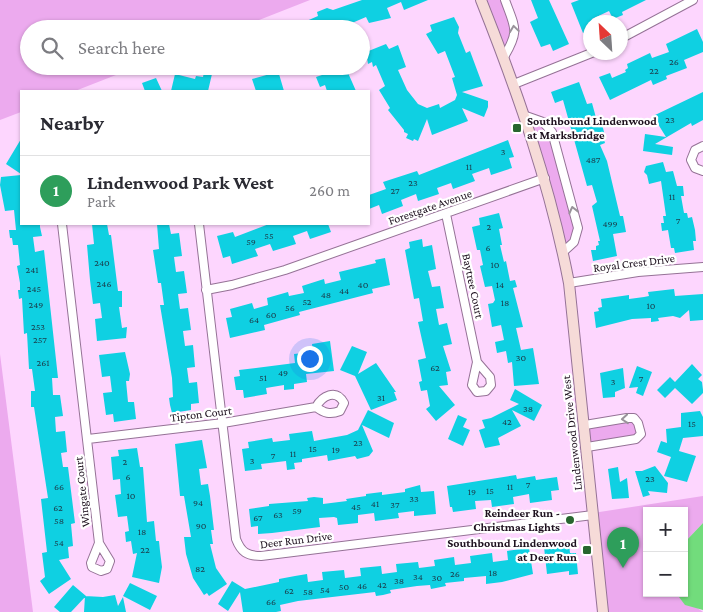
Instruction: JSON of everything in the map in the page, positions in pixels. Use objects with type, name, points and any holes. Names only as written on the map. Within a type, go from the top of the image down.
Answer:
[{"type":"street","name":"Lindenwood Drive West","points":[[481,0],[526,116],[545,178],[563,252],[569,283],[604,612]]},
{"type":"street","points":[[504,0],[515,30],[515,38],[504,57]]},
{"type":"street","points":[[628,35],[693,0]]},
{"type":"street","points":[[514,84],[583,56]]},
{"type":"street","points":[[526,116],[543,122],[556,141],[578,228],[574,242],[563,252]]},
{"type":"street","points":[[703,146],[695,150],[691,160],[694,168],[703,171]]},
{"type":"street","name":"Forestgate Avenue","points":[[206,290],[232,285],[284,270],[545,178]]},
{"type":"street","name":"Baytree Court","points":[[446,214],[477,362]]},
{"type":"street","points":[[62,225],[88,439]]},
{"type":"street","name":"Deer Run Drive","points":[[199,225],[236,539],[239,548],[249,556],[593,516]]},
{"type":"street","name":"Royal Crest Drive","points":[[569,283],[638,272],[703,267]]},
{"type":"street","name":"Tipton Court","points":[[88,439],[223,423],[316,407]]},
{"type":"street","points":[[585,425],[634,418],[640,428],[640,434],[630,441],[587,448]]},
{"type":"street","name":"Wingate Court","points":[[88,439],[99,542]]},
{"type":"shaded area","points":[[0,0],[310,0],[259,20],[20,20],[20,75],[116,75],[78,90],[20,90],[20,112],[0,120]]},
{"type":"shaded area","points":[[481,0],[505,0],[515,30],[504,57]]},
{"type":"shaded area","points":[[526,116],[548,127],[578,234],[563,252]]},
{"type":"shaded area","points":[[0,354],[33,612],[0,612]]},
{"type":"shaded area","points":[[634,418],[641,434],[587,447],[585,425]]},
{"type":"shaded area","points":[[703,496],[703,523],[688,539],[688,507],[643,507],[643,597],[682,597],[703,612],[603,612],[593,513]]},
{"type":"shaded area","points":[[703,523],[703,610],[685,605],[679,597],[688,597],[688,539]]},
{"type":"building","points":[[362,0],[428,0],[404,10],[401,2],[387,8],[391,18],[370,23],[370,20],[366,17],[359,20],[309,20],[318,16],[317,12],[327,8],[333,10]]},
{"type":"building","points":[[531,0],[549,0],[569,44],[553,51],[550,44],[541,47],[530,22],[538,18]]},
{"type":"building","points":[[579,0],[646,0],[622,12],[623,15],[611,15],[609,11],[600,15],[583,15],[583,33],[571,3]]},
{"type":"building","points":[[454,17],[459,27],[458,33],[466,53],[470,51],[483,86],[462,92],[488,101],[488,107],[484,117],[462,108],[468,121],[432,135],[427,119],[418,141],[414,139],[413,141],[406,138],[408,134],[404,132],[388,110],[390,108],[379,90],[385,86],[376,65],[373,67],[372,62],[370,63],[370,50],[386,44],[389,49],[398,45],[406,67],[398,70],[407,90],[418,104],[427,108],[439,104],[440,108],[455,100],[457,95],[452,78],[455,77],[445,51],[438,54],[426,34],[432,31],[430,25]]},
{"type":"building","points":[[697,29],[703,42],[703,52],[684,60],[687,68],[666,76],[667,79],[653,85],[651,80],[610,100],[599,77],[610,73],[612,78],[626,72],[627,64],[650,53],[652,58],[669,52],[666,44]]},
{"type":"building","points":[[175,75],[195,79],[196,76],[203,77],[203,75],[212,75],[208,90],[171,90]]},
{"type":"building","points":[[266,75],[279,75],[284,90],[256,90],[252,79]]},
{"type":"building","points":[[322,75],[349,75],[356,90],[327,90],[325,85],[320,87],[316,77]]},
{"type":"building","points":[[156,78],[162,90],[145,90],[142,83]]},
{"type":"building","points":[[579,82],[587,104],[592,103],[598,125],[602,124],[605,143],[600,145],[607,161],[620,216],[623,216],[626,232],[613,234],[617,256],[593,261],[591,250],[596,250],[596,246],[599,245],[598,241],[600,241],[592,206],[597,202],[592,185],[587,186],[563,100],[555,103],[551,92]]},
{"type":"building","points":[[703,92],[703,120],[692,126],[691,123],[655,144],[673,147],[672,155],[643,151],[645,134],[666,137],[653,116]]},
{"type":"building","points":[[508,140],[514,157],[509,158],[512,168],[491,175],[489,168],[472,174],[475,181],[453,189],[451,183],[437,188],[439,194],[418,201],[416,194],[401,200],[403,206],[382,214],[379,205],[370,209],[370,195],[386,189],[383,182],[417,171],[419,175]]},
{"type":"building","points":[[20,141],[20,173],[6,164]]},
{"type":"building","points":[[663,162],[666,172],[673,171],[677,186],[683,186],[684,196],[681,196],[684,213],[687,213],[688,218],[692,217],[695,230],[696,241],[693,241],[694,250],[675,253],[674,248],[671,248],[668,230],[662,231],[661,223],[664,223],[663,216],[666,216],[661,181],[649,184],[647,175],[644,172],[646,166]]},
{"type":"building","points":[[20,175],[20,225],[40,225],[42,236],[33,237],[35,252],[44,250],[58,378],[52,378],[53,395],[60,395],[63,416],[55,417],[56,432],[65,431],[67,452],[61,453],[63,467],[68,467],[75,523],[71,524],[73,546],[68,547],[69,558],[59,560],[71,579],[49,594],[40,581],[45,577],[42,553],[47,552],[41,499],[48,498],[34,407],[31,407],[31,391],[35,391],[32,369],[29,369],[27,333],[24,334],[22,298],[19,299],[18,290],[20,290],[20,283],[17,266],[20,265],[18,245],[13,245],[9,230],[16,230],[14,210],[5,211],[0,185],[1,177]]},
{"type":"building","points":[[499,213],[503,228],[499,229],[504,262],[506,261],[510,281],[515,280],[517,287],[513,288],[523,327],[516,328],[521,350],[533,348],[539,384],[514,386],[512,362],[508,363],[506,351],[497,353],[495,342],[504,340],[501,325],[492,327],[488,304],[493,303],[495,300],[492,286],[485,287],[480,266],[483,265],[480,250],[477,250],[472,227],[480,225],[479,218]]},
{"type":"building","points":[[92,225],[107,225],[109,235],[111,235],[118,291],[122,291],[122,307],[119,307],[122,328],[127,327],[126,338],[97,341],[95,319],[102,318],[100,303],[93,304],[87,245],[94,244]]},
{"type":"building","points":[[157,225],[169,225],[171,234],[179,233],[182,256],[174,257],[176,272],[184,271],[187,293],[178,294],[180,309],[188,308],[191,330],[183,331],[185,346],[193,345],[195,367],[187,368],[189,383],[197,382],[199,403],[191,404],[191,410],[172,413],[169,398],[173,397],[172,378],[160,305],[164,305],[161,283],[158,283],[153,250],[159,249]]},
{"type":"building","points":[[266,225],[328,225],[331,232],[310,239],[307,231],[293,236],[296,244],[273,251],[270,244],[255,249],[258,256],[232,264],[230,256],[223,258],[217,236],[233,232],[235,237]]},
{"type":"building","points":[[422,239],[423,247],[432,245],[436,269],[428,271],[432,287],[440,286],[444,308],[436,309],[439,325],[447,323],[452,344],[443,346],[451,371],[446,372],[448,385],[439,386],[455,405],[436,421],[426,409],[430,406],[427,390],[421,391],[419,382],[422,381],[418,360],[426,358],[418,322],[423,321],[419,298],[414,299],[405,250],[410,248],[409,242]]},
{"type":"building","points":[[385,258],[390,285],[372,289],[373,293],[299,312],[300,315],[264,325],[265,330],[230,338],[226,318],[232,317],[230,309],[252,303],[254,309],[268,305],[267,298],[288,292],[289,296],[304,293],[302,286],[324,279],[325,284],[341,280],[339,272],[376,263],[375,260]]},
{"type":"building","points":[[674,289],[675,296],[703,294],[703,320],[690,321],[689,310],[680,318],[673,316],[658,318],[659,321],[651,322],[651,318],[632,319],[596,328],[594,312],[599,311],[598,308],[602,307],[601,299],[629,295],[629,299],[644,297],[649,296],[648,292]]},
{"type":"building","points":[[330,341],[334,371],[306,374],[307,382],[294,384],[294,389],[284,390],[284,385],[266,388],[267,394],[244,398],[243,390],[236,390],[234,377],[240,376],[239,370],[295,363],[294,354],[313,352],[312,344]]},
{"type":"building","points":[[352,346],[367,352],[358,374],[376,363],[396,392],[394,392],[397,400],[371,410],[355,376],[340,370]]},
{"type":"building","points":[[125,352],[130,374],[129,381],[126,381],[128,402],[134,402],[136,419],[114,422],[113,414],[106,415],[103,393],[112,392],[110,376],[102,377],[99,355]]},
{"type":"building","points":[[692,364],[702,375],[698,379],[702,382],[703,393],[692,404],[675,388],[665,398],[657,390],[670,377],[675,382]]},
{"type":"building","points":[[637,366],[652,372],[643,396],[636,393],[638,387],[629,388]]},
{"type":"building","points":[[623,368],[625,388],[615,392],[615,397],[603,398],[600,373]]},
{"type":"building","points":[[515,389],[542,405],[534,421],[512,410],[521,426],[498,438],[500,445],[485,448],[479,430],[485,428],[482,420],[491,418],[519,404],[510,400]]},
{"type":"building","points":[[368,410],[394,423],[389,438],[362,425],[373,451],[369,456],[357,459],[355,456],[328,461],[327,455],[302,459],[302,462],[294,463],[295,469],[287,470],[286,461],[261,464],[262,469],[245,471],[242,449],[249,448],[248,442],[272,438],[273,442],[290,440],[289,434],[312,431],[314,441],[347,435],[358,430]]},
{"type":"building","points":[[700,411],[703,417],[703,436],[683,438],[679,451],[696,456],[687,482],[664,476],[671,457],[657,452],[661,441],[667,443],[666,429],[681,427],[681,413]]},
{"type":"building","points":[[458,415],[467,419],[463,427],[470,430],[463,446],[448,439]]},
{"type":"building","points":[[202,440],[207,468],[199,469],[201,485],[208,484],[210,496],[214,530],[211,530],[213,544],[210,544],[216,568],[227,584],[209,596],[207,593],[204,595],[193,578],[186,554],[184,537],[191,537],[184,496],[180,496],[175,444]]},
{"type":"building","points":[[137,448],[140,467],[143,467],[147,522],[154,521],[156,541],[159,541],[162,567],[159,583],[132,577],[137,553],[133,554],[131,541],[126,542],[125,532],[129,531],[127,516],[118,517],[115,495],[121,494],[120,479],[113,480],[111,457],[119,456],[118,450]]},
{"type":"building","points":[[655,466],[668,483],[667,493],[648,491],[650,495],[643,497],[635,471],[642,471]]},
{"type":"building","points":[[618,467],[620,482],[627,478],[629,498],[612,499],[608,469]]},
{"type":"building","points":[[516,475],[517,479],[535,476],[536,480],[557,477],[559,490],[551,491],[552,500],[530,503],[529,494],[513,497],[514,504],[492,507],[491,500],[475,501],[476,509],[453,512],[452,507],[450,507],[447,486]]},
{"type":"building","points":[[420,485],[421,492],[434,491],[436,514],[414,516],[414,511],[398,513],[399,518],[375,521],[374,513],[358,515],[358,523],[338,525],[337,518],[319,518],[320,527],[258,534],[258,526],[251,527],[249,509],[269,506],[269,504],[308,501],[307,498],[314,497],[323,498],[323,504],[347,501],[346,499],[366,496],[366,494],[382,492],[382,495],[405,492],[405,489]]},
{"type":"building","points":[[569,544],[570,553],[576,553],[578,574],[569,575],[569,571],[547,574],[544,547]]},
{"type":"building","points":[[529,548],[533,574],[502,582],[486,584],[486,576],[464,578],[464,581],[445,583],[446,586],[431,589],[430,585],[417,586],[390,590],[391,593],[376,596],[375,592],[298,601],[280,605],[281,611],[276,612],[243,612],[240,592],[228,611],[218,604],[232,581],[245,589],[279,582],[279,579],[307,574],[308,582],[323,580],[322,572],[344,570],[345,578],[361,576],[360,568],[381,566],[382,574],[397,572],[396,564],[418,562],[419,568],[435,566],[434,560],[454,557],[455,565],[471,563],[470,556],[492,553],[493,562],[508,560],[507,551]]},
{"type":"building","points":[[130,583],[157,596],[150,610],[123,596]]},
{"type":"building","points":[[73,585],[86,596],[71,612],[60,612],[54,607]]},
{"type":"building","points":[[115,595],[118,606],[123,597],[126,612],[84,612],[85,596],[103,597]]},
{"type":"place","name":"Southbound Lindenwood at Marksbridge","points":[[517,128]]},
{"type":"place","name":"Reindeer Run - Christmas Lights","points":[[570,520]]},
{"type":"place","name":"Southbound Lindenwood at Deer Run","points":[[587,550]]},
{"type":"place","name":"Lindenwood Park West","points":[[623,568]]}]
